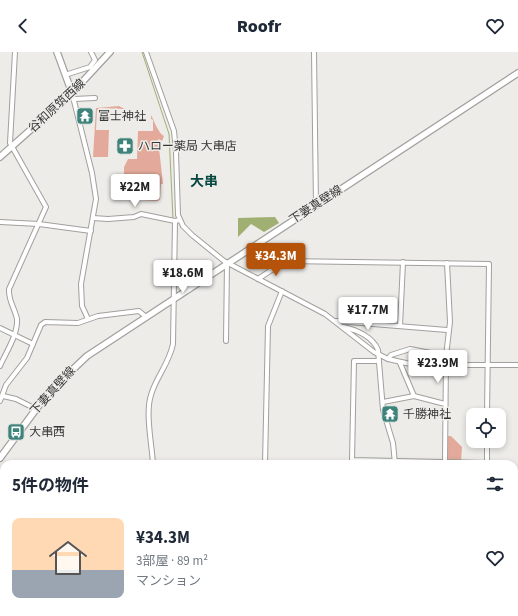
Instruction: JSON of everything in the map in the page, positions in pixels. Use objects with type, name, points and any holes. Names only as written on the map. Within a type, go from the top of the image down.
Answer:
[{"type":"main road","points":[[57,52],[74,96]]},
{"type":"main road","name":"谷和原筑西線","points":[[0,157],[74,96],[110,52]]},
{"type":"main road","name":"下妻真壁線","points":[[0,458],[36,409],[62,378],[87,356],[518,73]]},
{"type":"street","points":[[0,366],[14,335],[17,320],[9,295],[9,289],[39,224],[46,205],[11,147],[10,130],[15,52]]},
{"type":"street","points":[[65,75],[90,67],[95,60],[91,52]]},
{"type":"street","points":[[146,52],[174,131],[177,209],[174,335],[171,352],[150,399],[153,460]]},
{"type":"street","points":[[314,52],[316,206]]},
{"type":"street","points":[[88,319],[82,306],[81,284],[96,199],[92,173],[77,118],[74,96],[95,98]]},
{"type":"street","points":[[93,218],[108,219],[134,217],[141,214],[176,221],[227,263],[336,321],[379,354],[388,359],[400,363],[488,365],[518,364]]},
{"type":"street","points":[[0,222],[39,224],[91,230]]},
{"type":"street","points":[[258,279],[297,253]]},
{"type":"street","points":[[285,261],[489,264],[487,408]]},
{"type":"street","points":[[400,326],[403,262]]},
{"type":"street","points":[[226,341],[227,263]]},
{"type":"street","points":[[445,460],[446,356],[447,330],[450,322],[447,263]]},
{"type":"street","points":[[265,460],[268,326],[282,292]]},
{"type":"street","points":[[0,401],[6,385],[26,358],[41,325],[45,322],[70,324],[98,316],[139,311],[146,317]]},
{"type":"street","points":[[336,321],[447,330]]},
{"type":"street","points":[[342,326],[350,328],[370,338],[376,345],[379,354],[384,415],[392,443],[395,460]]},
{"type":"street","points":[[0,328],[33,344]]},
{"type":"street","points":[[388,359],[391,355],[410,349],[446,356]]},
{"type":"street","points":[[352,460],[354,361],[379,361]]},
{"type":"street","points":[[400,363],[414,396]]},
{"type":"street","points":[[3,396],[16,399],[36,409]]},
{"type":"street","points":[[383,402],[414,396],[445,404]]},
{"type":"street","points":[[487,448],[487,460]]},
{"type":"shaded area","points":[[119,106],[125,109],[99,108],[99,110],[97,110],[96,130],[109,130],[108,157],[93,157],[96,108]]},
{"type":"shaded area","points":[[151,115],[159,131],[164,136],[162,141],[158,139],[163,184],[161,184],[160,199],[158,201],[124,199],[124,167],[128,159],[137,159],[138,131],[153,131],[153,120],[151,119]]},
{"type":"shaded area","points":[[275,217],[279,223],[264,232],[251,224],[238,237],[238,218]]},
{"type":"shaded area","points":[[446,436],[451,436],[462,447],[461,460],[446,460]]},
{"type":"waterway","points":[[142,52],[169,134],[173,219]]},
{"type":"place","name":"富士神社","points":[[85,116]]},
{"type":"place","name":"ハロー薬局 大串店","points":[[125,146]]},
{"type":"place","name":"千勝神社","points":[[390,414]]},
{"type":"place","name":"大串西","points":[[16,432]]},
{"type":"district","name":"大串","points":[[204,182]]}]
